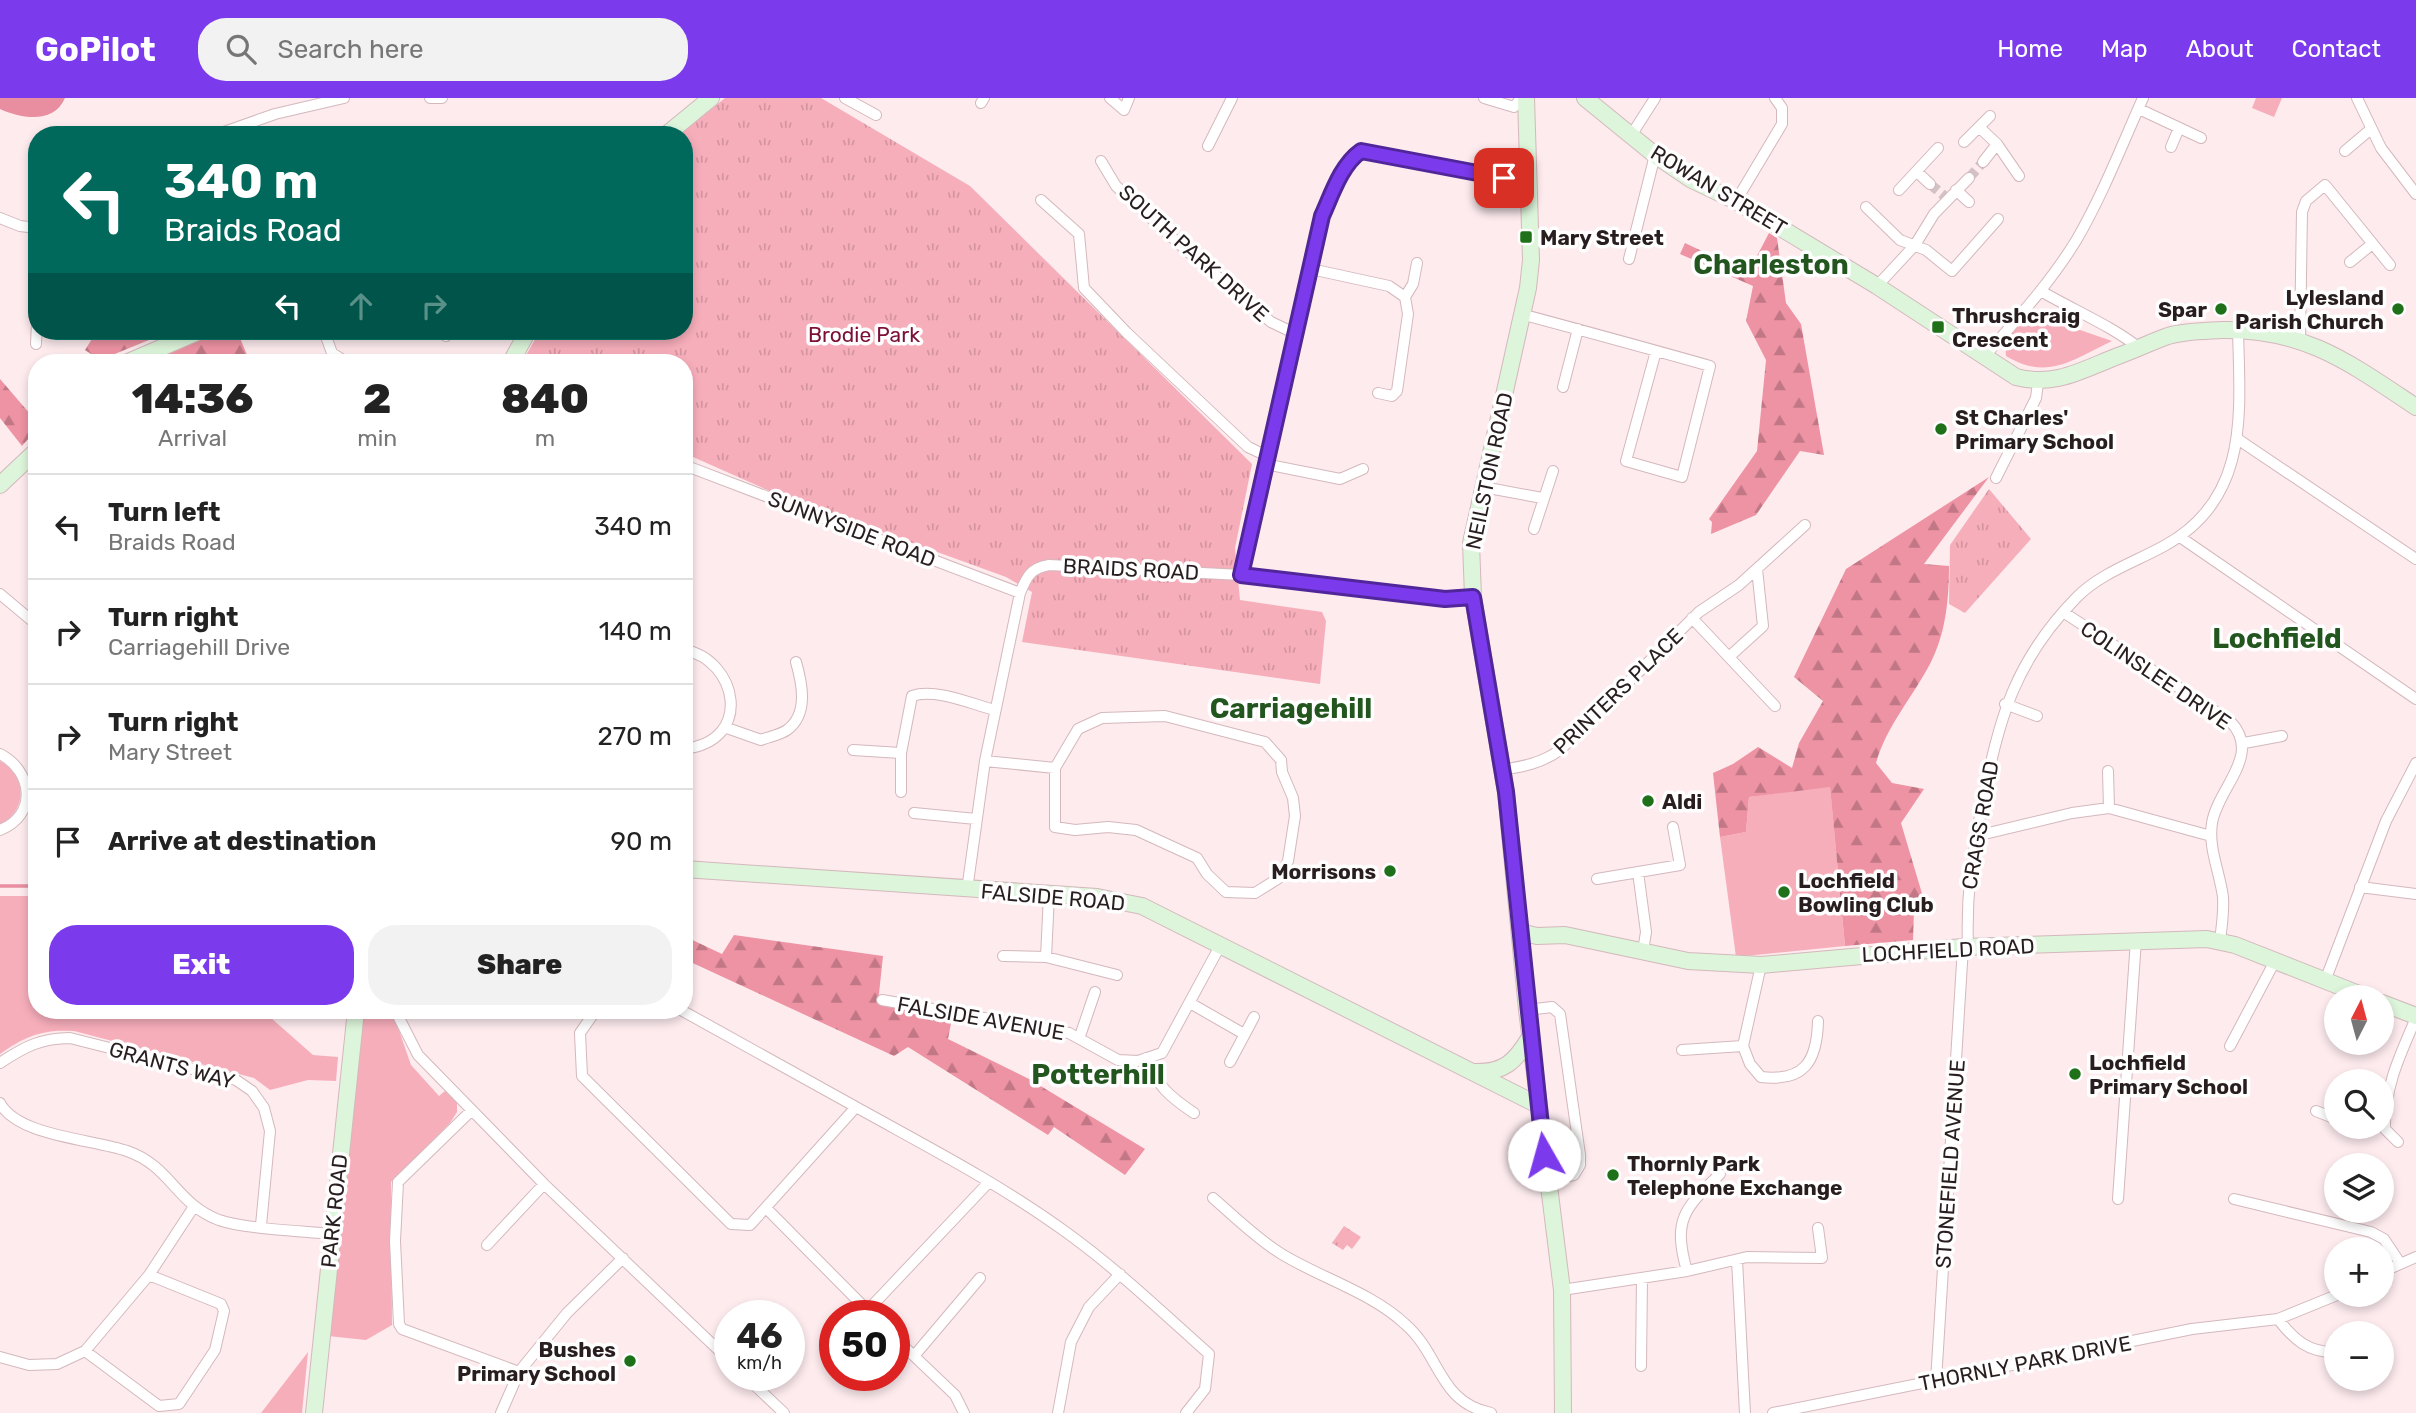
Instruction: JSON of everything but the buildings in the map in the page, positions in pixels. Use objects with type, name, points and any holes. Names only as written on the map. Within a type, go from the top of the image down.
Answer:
[{"type":"street","points":[[241,126],[275,114],[344,98]]},
{"type":"street","points":[[430,98],[442,98]]},
{"type":"street","points":[[677,126],[711,98]]},
{"type":"street","points":[[845,98],[876,116]]},
{"type":"street","points":[[1110,98],[1124,110],[1129,98]]},
{"type":"street","points":[[1208,146],[1232,98]]},
{"type":"street","points":[[1484,98],[1514,107],[1524,98]]},
{"type":"street","name":"NEILSTON ROAD","points":[[1524,98],[1531,260],[1471,543],[1473,597],[1502,770],[1530,1037],[1562,1290],[1563,1413]]},
{"type":"street","name":"ROWAN STREET","points":[[1585,98],[1655,155],[1692,180],[1737,201],[1877,286],[2016,377],[2038,383]]},
{"type":"street","points":[[1632,134],[1655,98]]},
{"type":"street","points":[[1737,201],[1782,124],[1782,108],[1775,98]]},
{"type":"street","points":[[2357,98],[2381,148],[2416,194]]},
{"type":"street","points":[[1984,357],[2041,291],[2095,206],[2141,103],[2179,128],[2202,138]]},
{"type":"street","points":[[1964,142],[1990,116]]},
{"type":"street","points":[[1979,127],[1997,144],[2019,176]]},
{"type":"street","points":[[2171,147],[2179,128]]},
{"type":"street","points":[[2345,151],[2371,129]]},
{"type":"street","points":[[1983,162],[1997,144]]},
{"type":"street","points":[[1899,190],[1938,148]]},
{"type":"street","points":[[1241,575],[1322,216],[1337,183],[1361,151],[1528,183]]},
{"type":"street","points":[[1629,259],[1655,155]]},
{"type":"street","name":"SOUTH PARK DRIVE","points":[[1101,162],[1116,186],[1186,250],[1270,322],[1296,334]]},
{"type":"street","points":[[1917,172],[1930,184]]},
{"type":"street","points":[[1877,286],[1915,245],[1934,214],[1969,178]]},
{"type":"street","points":[[2301,339],[2302,212],[2306,201],[2325,185],[2371,245],[2390,265]]},
{"type":"street","points":[[1956,190],[1969,202]]},
{"type":"street","points":[[1041,200],[1079,234],[1084,288],[1126,332],[1248,447],[1266,460],[1340,479],[1363,469]]},
{"type":"street","points":[[1866,207],[1900,240],[1915,245],[1952,271],[1998,219]]},
{"type":"street","points":[[0,218],[28,227]]},
{"type":"street","points":[[2350,262],[2371,245]]},
{"type":"street","points":[[1378,393],[1392,396],[1397,391],[1408,314],[1405,297],[1413,284],[1417,262]]},
{"type":"street","points":[[1311,269],[1389,286],[1405,297]]},
{"type":"street","points":[[2041,291],[2084,317],[2125,336],[2139,348]]},
{"type":"street","points":[[1521,314],[1578,329],[1710,366],[1682,477],[1626,461],[1656,351]]},
{"type":"street","points":[[1563,387],[1578,329]]},
{"type":"street","points":[[1996,478],[2036,398],[2038,383],[2069,376],[2170,335],[2238,330],[2301,339],[2351,364],[2416,407]]},
{"type":"street","name":"CRAGS ROAD","points":[[1966,947],[1967,887],[2006,704],[2030,656],[2063,612],[2092,583],[2180,537],[2209,509],[2222,489],[2239,440],[2238,330]]},
{"type":"street","points":[[36,340],[36,344]]},
{"type":"street","points":[[147,354],[179,340]]},
{"type":"street","points":[[2239,440],[2416,559]]},
{"type":"street","points":[[0,485],[28,459]]},
{"type":"street","name":"SUNNYSIDE ROAD","points":[[693,468],[1020,593]]},
{"type":"street","points":[[1534,528],[1553,471]]},
{"type":"street","points":[[1483,487],[1542,498]]},
{"type":"street","name":"PRINTERS PLACE","points":[[1502,770],[1524,766],[1560,750],[1692,618],[1757,569],[1805,525]]},
{"type":"street","points":[[2180,537],[2416,699]]},
{"type":"street","name":"BRAIDS ROAD","points":[[967,890],[985,761],[1020,593],[1027,574],[1049,565],[1241,575],[1445,599],[1473,597]]},
{"type":"street","points":[[1730,656],[1763,626],[1757,569]]},
{"type":"street","points":[[0,594],[28,617]]},
{"type":"street","name":"COLINSLEE DRIVE","points":[[2063,612],[2230,721],[2244,743],[2239,764],[2215,814],[2211,836],[2223,906],[2220,940]]},
{"type":"street","name":"PRINTERS PLACE","points":[[1692,618],[1775,706]]},
{"type":"street","points":[[693,651],[698,652],[718,670],[732,697],[727,728],[716,739],[693,748]]},
{"type":"street","points":[[727,728],[761,740],[788,729],[801,709],[803,688],[796,662]]},
{"type":"street","points":[[901,792],[901,752],[912,696],[920,693],[942,696],[995,710]]},
{"type":"street","points":[[2006,704],[2037,716]]},
{"type":"street","points":[[1165,716],[1265,742],[1281,760],[1282,772],[1293,798],[1295,816],[1287,861],[1279,878],[1255,893],[1226,892],[1207,874],[1197,858],[1136,830],[1108,827],[1075,830],[1055,827],[1055,768],[1078,729],[1102,718],[1165,716]]},
{"type":"street","name":"COLINSLEE DRIVE","points":[[2244,743],[2282,736]]},
{"type":"street","points":[[853,750],[901,752]]},
{"type":"street","points":[[0,754],[21,770],[28,795],[25,808],[18,819],[0,830]]},
{"type":"street","points":[[985,761],[1055,768]]},
{"type":"street","points":[[2325,981],[2386,821],[2416,763]]},
{"type":"street","points":[[2108,771],[2109,808]]},
{"type":"street","points":[[1976,836],[2081,811],[2109,808],[2211,836]]},
{"type":"street","points":[[914,813],[976,819]]},
{"type":"street","points":[[1597,879],[1680,865],[1673,827]]},
{"type":"street","name":"FALSIDE ROAD","points":[[693,870],[1097,897],[1142,906],[1538,1105]]},
{"type":"street","points":[[1638,872],[1646,932],[1643,951]]},
{"type":"street","points":[[2360,887],[2416,894]]},
{"type":"street","points":[[1046,957],[1049,895]]},
{"type":"street","name":"LOCHFIELD ROAD","points":[[1520,932],[1537,936],[1565,935],[1688,961],[1760,965],[1966,947],[2194,938],[2220,940],[2335,985]]},
{"type":"street","points":[[2118,1199],[2136,940]]},
{"type":"street","points":[[1194,1113],[1166,1095],[1155,1082],[1146,1058],[1162,1053],[1220,946]]},
{"type":"street","name":"STONEFIELD AVENUE","points":[[1936,1381],[1966,947]]},
{"type":"street","points":[[1003,956],[1046,957],[1117,975]]},
{"type":"street","points":[[2230,1046],[2275,961]]},
{"type":"street","points":[[1760,965],[1743,1046],[1750,1065],[1761,1077],[1779,1079],[1796,1075],[1808,1066],[1815,1051],[1818,1021]]},
{"type":"street","name":"FALSIDE AVENUE","points":[[1080,1036],[1094,992]]},
{"type":"street","name":"FALSIDE AVENUE","points":[[882,1000],[1080,1036],[1118,1060],[1146,1058]]},
{"type":"street","points":[[1190,1003],[1244,1034]]},
{"type":"street","points":[[1527,1010],[1552,1007],[1560,1014],[1580,1155],[1580,1165],[1574,1175],[1547,1180]]},
{"type":"street","points":[[2394,1008],[2416,1017],[2394,1073]]},
{"type":"street","points":[[693,1017],[989,1182],[1063,1230],[1120,1274],[1209,1354],[1205,1389],[1186,1413]]},
{"type":"street","points":[[1230,1062],[1254,1017]]},
{"type":"street","name":"PARK ROAD","points":[[314,1413],[355,1019]]},
{"type":"street","points":[[400,1019],[418,1055],[544,1184],[714,1346]]},
{"type":"street","points":[[590,1019],[580,1033],[582,1076],[731,1224],[750,1225],[856,1107]]},
{"type":"street","points":[[1468,1071],[1488,1072],[1505,1068],[1518,1056],[1530,1037]]},
{"type":"street","name":"GRANTS WAY","points":[[0,1063],[32,1043],[48,1038],[70,1038],[244,1084],[264,1108],[270,1131],[261,1226]]},
{"type":"street","points":[[1682,1050],[1743,1046]]},
{"type":"street","points":[[0,1103],[3,1119],[128,1152],[160,1169],[193,1208],[222,1221],[331,1234]]},
{"type":"street","points":[[472,1110],[398,1182],[395,1241],[399,1324],[402,1329],[519,1373]]},
{"type":"street","points":[[2316,1111],[2324,1114]]},
{"type":"street","points":[[2394,1139],[2398,1142]]},
{"type":"street","points":[[1687,1271],[1682,1240],[1684,1216],[1688,1206],[1720,1174]]},
{"type":"street","points":[[882,1300],[989,1182]]},
{"type":"street","points":[[487,1245],[544,1184]]},
{"type":"street","points":[[1213,1198],[1279,1252],[1327,1275],[1405,1323],[1429,1352],[1456,1399],[1491,1413]]},
{"type":"street","points":[[2234,1199],[2371,1232],[2384,1240],[2400,1263]]},
{"type":"street","points":[[0,1357],[29,1365],[57,1364],[85,1352],[149,1275],[193,1208]]},
{"type":"street","points":[[767,1209],[857,1300]]},
{"type":"street","points":[[1562,1290],[1687,1271],[1760,1256],[1822,1258],[1818,1228]]},
{"type":"street","points":[[2394,1266],[2416,1256]]},
{"type":"street","points":[[502,1413],[519,1373],[567,1313],[623,1258]]},
{"type":"street","points":[[1737,1260],[1745,1413]]},
{"type":"street","points":[[1058,1413],[1071,1342],[1089,1307],[1120,1274]]},
{"type":"street","points":[[85,1352],[159,1406],[180,1404],[215,1350],[224,1311],[221,1304],[149,1275]]},
{"type":"street","points":[[1641,1366],[1642,1278]]},
{"type":"street","points":[[914,1356],[980,1279]]},
{"type":"street","name":"THORNLY PARK DRIVE","points":[[1773,1413],[2192,1329],[2278,1319],[2324,1300]]},
{"type":"street","points":[[2278,1319],[2292,1337],[2305,1347],[2324,1350]]},
{"type":"street","points":[[910,1352],[955,1395],[964,1413]]},
{"type":"street","points":[[761,1391],[784,1413]]},
{"type":"green space","name":"Brodie Park","points":[[725,98],[821,98],[970,186],[1252,464],[1235,548],[1240,600],[1322,612],[1326,621],[1320,684],[1022,642],[1032,592],[1006,577],[772,492],[693,457],[693,354],[527,354],[535,340],[693,340],[693,126],[690,126]]},
{"type":"green space","points":[[2256,98],[2282,98],[2274,117],[2252,108]]},
{"type":"green space","points":[[1769,233],[1777,238],[1786,303],[1801,324],[1824,455],[1800,451],[1756,515],[1711,534],[1712,522],[1709,519],[1757,451],[1766,360],[1746,321],[1753,286],[1680,254],[1685,243],[1748,273]]},
{"type":"green space","points":[[2053,311],[2080,330],[2112,341],[2072,361],[2047,367],[2035,367],[2006,356],[2005,340],[2030,314]]},
{"type":"green space","points":[[91,340],[149,340],[115,354],[91,354],[85,350]]},
{"type":"green space","points":[[198,340],[241,340],[247,354],[166,354]]},
{"type":"green space","points":[[0,379],[28,412],[28,439],[22,446],[0,418]]},
{"type":"green space","points":[[1989,477],[1924,564],[1949,566],[1943,627],[1931,662],[1893,724],[1876,763],[1892,783],[1924,789],[1901,823],[1926,907],[1914,910],[1913,940],[1845,946],[1830,787],[1749,797],[1746,832],[1720,837],[1713,773],[1733,764],[1758,747],[1792,768],[1799,743],[1823,701],[1794,677],[1846,569]]},
{"type":"green space","points":[[1989,489],[2031,539],[1965,613],[1949,604],[1950,545]]},
{"type":"green space","points":[[0,761],[15,775],[21,793],[16,811],[0,824]]},
{"type":"green space","name":"Lochfield Bowling Club","points":[[1830,786],[1845,946],[1736,957],[1720,837],[1746,832],[1749,797]]},
{"type":"green space","points":[[0,896],[28,896],[28,1019],[272,1019],[313,1055],[338,1057],[336,1081],[308,1080],[270,1090],[254,1078],[74,1031],[53,1031],[35,1035],[0,1054]]},
{"type":"green space","points":[[734,935],[883,956],[878,1003],[952,1018],[948,1039],[1029,1079],[1145,1149],[1125,1175],[1054,1127],[1048,1135],[908,1047],[894,1056],[693,963],[693,940],[722,954]]},
{"type":"green space","points":[[360,1019],[395,1019],[411,1065],[439,1096],[445,1091],[457,1101],[457,1112],[450,1123],[391,1182],[392,1325],[366,1340],[328,1336]]},
{"type":"green space","points":[[1344,1226],[1361,1237],[1352,1249],[1347,1245],[1343,1250],[1332,1243]]},
{"type":"green space","points":[[308,1352],[302,1413],[261,1413]]},
{"type":"shaded area","points":[[0,98],[65,98],[60,106],[45,116],[27,117],[0,109]]},
{"type":"waterway","points":[[0,886],[28,886]]},
{"type":"tunnel","points":[[1969,178],[1983,162]]},
{"type":"tunnel","points":[[1930,184],[1948,199]]},
{"type":"place","name":"Mary Street","points":[[1526,237]]},
{"type":"place","name":"Spar","points":[[2221,309]]},
{"type":"place","name":"Lylesland Parish Church","points":[[2398,309]]},
{"type":"place","name":"Thrushcraig Crescent","points":[[1938,327]]},
{"type":"place","name":"St Charles' Primary School","points":[[1941,429]]},
{"type":"place","name":"Aldi","points":[[1648,801]]},
{"type":"place","name":"Morrisons","points":[[1390,871]]},
{"type":"place","name":"Lochfield Bowling Club","points":[[1784,892]]},
{"type":"place","name":"Lochfield Primary School","points":[[2075,1074]]},
{"type":"place","name":"Thornly Park Telephone Exchange","points":[[1613,1175]]},
{"type":"place","name":"Bushes Primary School","points":[[630,1361]]},
{"type":"district","name":"Charleston","points":[[1771,264]]},
{"type":"district","name":"Lochfield","points":[[2277,638]]},
{"type":"district","name":"Carriagehill","points":[[1291,708]]},
{"type":"district","name":"Potterhill","points":[[1098,1074]]},
{"type":"route","points":[[1504,178],[1361,151],[1354,155],[1322,216],[1241,575],[1445,599],[1473,597],[1506,792],[1544,1155]]}]
